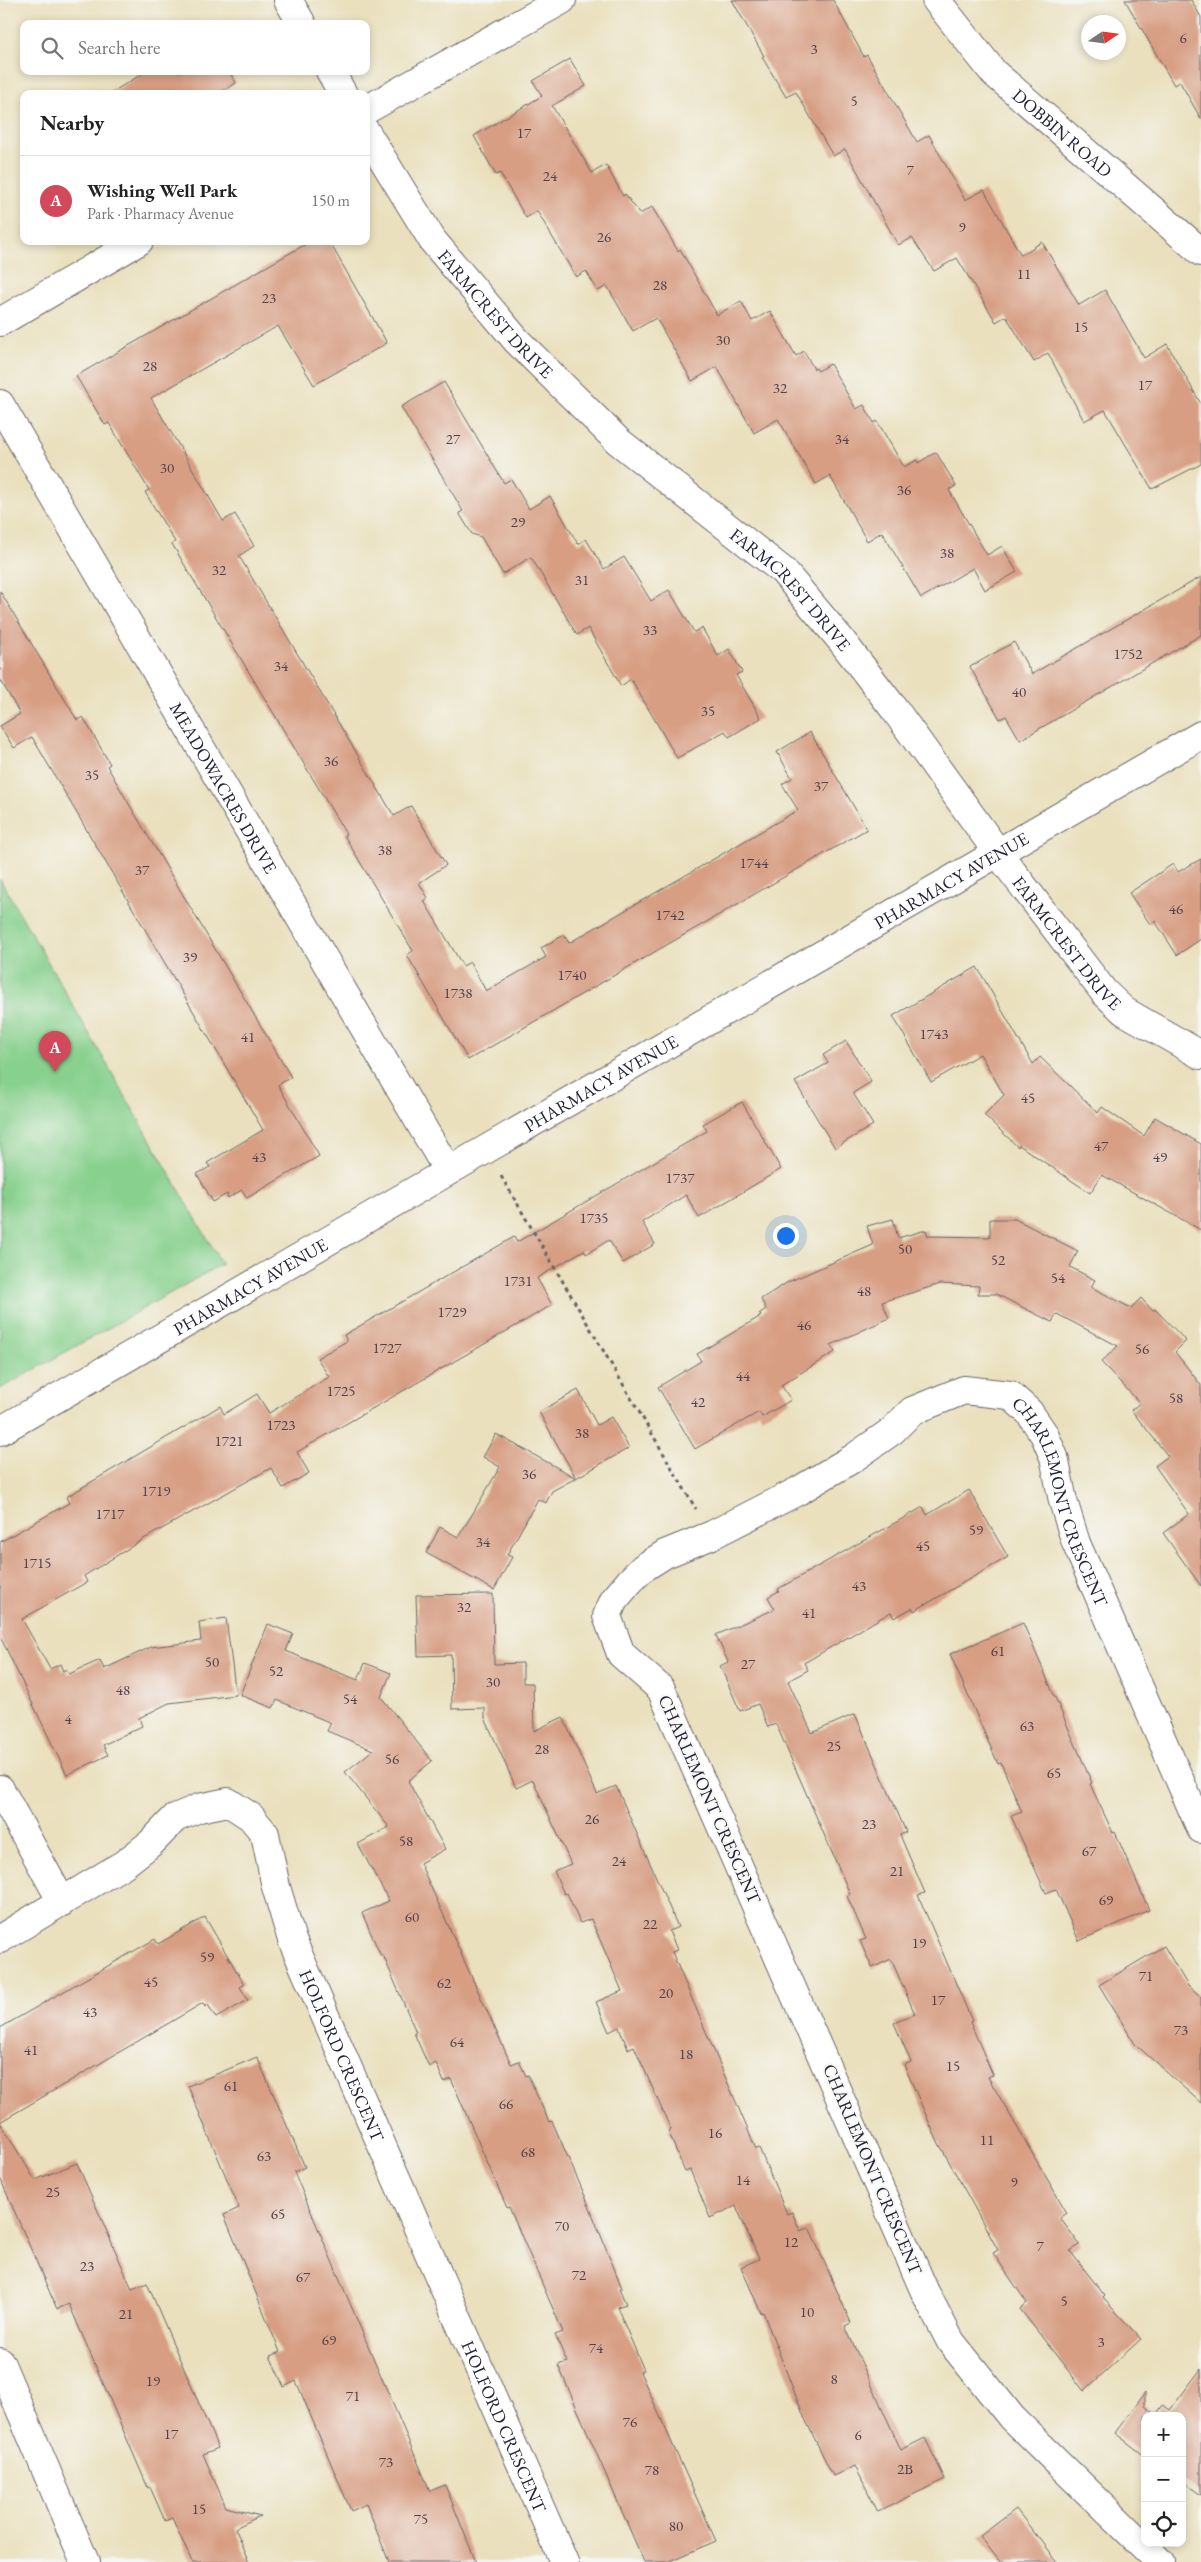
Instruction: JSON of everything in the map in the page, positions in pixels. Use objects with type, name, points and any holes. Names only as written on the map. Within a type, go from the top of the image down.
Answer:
[{"type":"street","points":[[288,0],[300,20]]},
{"type":"street","points":[[370,108],[562,0]]},
{"type":"street","name":"DOBBIN ROAD","points":[[936,0],[994,73],[1201,252]]},
{"type":"street","points":[[332,75],[341,90]]},
{"type":"street","name":"FARMCREST DRIVE","points":[[370,139],[433,241],[517,341],[618,442],[783,571],[841,640],[895,710],[998,853],[1104,992],[1124,1011],[1201,1054]]},
{"type":"street","points":[[0,322],[132,245]]},
{"type":"street","name":"MEADOWACRES DRIVE","points":[[0,404],[448,1171]]},
{"type":"street","name":"PHARMACY AVENUE","points":[[0,1431],[1201,735]]},
{"type":"street","name":"CHARLEMONT CRESCENT","points":[[1160,2562],[1012,2418],[951,2342],[925,2292],[661,1689],[620,1654],[607,1616],[614,1600],[643,1568],[665,1554],[712,1535],[798,1491],[852,1459],[892,1431],[912,1411],[964,1390],[1010,1396],[1029,1412],[1044,1434],[1054,1457],[1063,1500],[1076,1543],[1201,1829]]},
{"type":"street","points":[[0,1789],[62,1902]]},
{"type":"street","name":"HOLFORD CRESCENT","points":[[0,1939],[124,1864],[151,1843],[175,1818],[199,1808],[228,1802],[251,1817],[265,1834],[276,1887],[292,1940],[564,2562]]},
{"type":"street","points":[[0,2362],[85,2562]]},
{"type":"path","points":[[486,1149],[712,1535]]},
{"type":"green space","points":[[0,879],[222,1264],[0,1389]]},
{"type":"building","points":[[732,0],[833,0],[864,57],[867,55],[917,142],[929,135],[965,200],[984,190],[1021,255],[1042,242],[1079,305],[1105,290],[1144,358],[1167,344],[1201,404],[1201,464],[1152,489],[1105,410],[1084,421],[1048,353],[1034,362],[1006,316],[996,322],[957,258],[934,271],[912,238],[898,245],[845,149],[833,156],[796,92],[786,97],[762,57],[764,56]]},
{"type":"building","points":[[1125,0],[1191,0],[1201,17],[1201,119],[1180,82],[1174,85]]},
{"type":"building","points":[[570,59],[586,86],[552,106],[592,173],[606,165],[623,196],[625,194],[640,214],[652,207],[678,251],[680,249],[717,315],[741,301],[752,321],[770,311],[796,356],[804,351],[814,369],[816,368],[818,371],[830,364],[856,409],[864,405],[874,423],[877,421],[904,467],[917,460],[918,463],[936,452],[956,486],[949,490],[987,555],[1002,546],[1017,572],[985,590],[973,568],[921,598],[882,532],[867,541],[830,476],[816,484],[778,419],[754,433],[717,367],[692,381],[656,318],[633,331],[607,286],[598,291],[586,271],[576,277],[537,211],[526,218],[500,173],[496,175],[474,136],[542,96],[533,81]]},
{"type":"building","points":[[140,75],[231,75],[236,83],[225,90],[116,90]]},
{"type":"building","points":[[304,245],[331,245],[387,343],[314,385],[278,326],[151,398],[223,521],[235,514],[254,546],[239,556],[394,816],[411,806],[446,865],[419,883],[428,898],[424,901],[463,966],[470,962],[486,991],[546,957],[541,948],[564,935],[569,943],[798,810],[782,784],[792,778],[777,752],[810,732],[867,829],[468,1060],[407,955],[413,951],[344,835],[346,834],[172,544],[175,542],[145,492],[149,490],[109,423],[105,425],[76,376]]},
{"type":"building","points":[[444,382],[504,483],[511,479],[529,509],[550,496],[578,544],[586,539],[604,569],[624,557],[651,601],[669,590],[694,632],[702,628],[718,656],[729,649],[742,672],[736,675],[761,718],[729,737],[725,731],[677,758],[631,679],[621,686],[588,628],[577,635],[531,557],[503,574],[481,537],[472,534],[459,513],[463,511],[401,407]]},
{"type":"building","points":[[1201,577],[1201,635],[1020,740],[1006,716],[1000,719],[970,667],[1014,642],[1032,674]]},
{"type":"building","points":[[0,591],[77,720],[83,717],[110,764],[107,766],[291,1077],[278,1085],[319,1156],[247,1198],[242,1190],[228,1198],[227,1194],[213,1202],[197,1174],[210,1167],[207,1163],[263,1130],[32,737],[14,748],[0,726],[20,714],[0,679]]},
{"type":"building","points":[[1201,859],[1201,939],[1177,955],[1155,921],[1150,924],[1129,893],[1173,864],[1178,872]]},
{"type":"building","points":[[977,967],[1033,1064],[1040,1057],[1098,1113],[1102,1107],[1144,1136],[1155,1117],[1201,1144],[1201,1230],[1102,1175],[1090,1193],[1019,1145],[1018,1147],[984,1115],[1004,1095],[980,1054],[931,1082],[893,1016]]},
{"type":"building","points":[[846,1041],[871,1082],[853,1093],[873,1125],[835,1148],[795,1082],[828,1063],[823,1055]]},
{"type":"building","points":[[742,1102],[781,1169],[699,1218],[686,1195],[642,1222],[655,1244],[623,1263],[609,1240],[586,1254],[584,1250],[537,1278],[552,1305],[297,1452],[309,1473],[283,1488],[271,1468],[142,1540],[84,1576],[87,1582],[22,1619],[50,1669],[60,1664],[63,1671],[66,1669],[69,1674],[100,1660],[104,1669],[151,1647],[201,1641],[199,1622],[226,1618],[236,1695],[169,1703],[139,1718],[142,1726],[103,1745],[108,1755],[67,1775],[0,1636],[0,1542],[69,1503],[66,1497],[220,1406],[224,1414],[257,1394],[269,1413],[329,1377],[317,1358],[347,1341],[344,1335],[514,1237],[517,1242],[637,1172],[707,1131],[703,1124]]},
{"type":"building","points":[[893,1219],[898,1238],[926,1230],[928,1236],[990,1237],[990,1219],[1015,1219],[1078,1251],[1070,1267],[1095,1280],[1091,1287],[1131,1308],[1141,1298],[1153,1311],[1155,1309],[1186,1341],[1175,1352],[1201,1385],[1201,1586],[1163,1533],[1189,1514],[1155,1466],[1168,1456],[1131,1410],[1140,1403],[1101,1362],[1118,1346],[1057,1314],[1052,1322],[996,1294],[978,1294],[979,1286],[940,1284],[882,1302],[889,1318],[831,1345],[835,1352],[781,1385],[791,1400],[762,1417],[759,1412],[695,1449],[658,1387],[701,1361],[697,1354],[761,1316],[759,1314],[766,1309],[761,1299],[788,1282],[873,1245],[867,1226]]},
{"type":"building","points":[[578,1390],[597,1425],[611,1417],[629,1448],[576,1478],[539,1412]]},
{"type":"building","points":[[496,1434],[576,1478],[552,1491],[546,1503],[538,1499],[507,1555],[512,1557],[494,1590],[426,1553],[440,1527],[458,1537],[473,1513],[500,1467],[483,1457]]},
{"type":"building","points":[[969,1490],[1008,1557],[914,1611],[912,1608],[894,1618],[891,1612],[804,1663],[808,1670],[788,1681],[812,1733],[855,1714],[906,1832],[900,1835],[925,1893],[918,1895],[993,2075],[988,2077],[1067,2213],[1060,2218],[1080,2245],[1070,2251],[1105,2296],[1103,2298],[1141,2339],[1084,2391],[1020,2309],[1027,2303],[993,2253],[998,2250],[936,2138],[904,2065],[911,2062],[894,2023],[915,2014],[891,1959],[872,1968],[860,1941],[866,1939],[847,1896],[850,1894],[776,1724],[768,1727],[758,1704],[740,1711],[720,1666],[728,1662],[716,1635],[775,1609],[768,1597],[779,1591],[778,1589],[923,1507],[927,1515]]},
{"type":"building","points":[[493,1594],[494,1664],[523,1663],[523,1683],[533,1683],[534,1731],[563,1717],[597,1794],[616,1786],[678,1927],[669,1931],[677,1950],[672,1952],[756,2149],[759,2148],[787,2214],[792,2212],[800,2231],[809,2227],[851,2323],[845,2326],[901,2450],[925,2438],[945,2479],[878,2512],[855,2466],[833,2476],[804,2417],[763,2312],[761,2313],[741,2267],[759,2259],[736,2206],[710,2218],[690,2170],[685,2172],[668,2131],[671,2130],[634,2046],[628,2049],[619,2027],[609,2032],[596,2002],[622,1991],[591,1919],[580,1923],[567,1893],[564,1894],[554,1871],[571,1864],[533,1780],[516,1788],[485,1718],[485,1708],[452,1709],[451,1655],[418,1656],[416,1595]]},
{"type":"building","points":[[1023,1623],[1092,1783],[1090,1784],[1113,1833],[1115,1832],[1149,1910],[1079,1941],[1056,1889],[1046,1893],[1011,1816],[1022,1812],[1001,1763],[998,1764],[950,1654]]},
{"type":"building","points":[[268,1624],[293,1634],[286,1651],[322,1666],[358,1680],[365,1663],[391,1673],[381,1697],[432,1761],[408,1781],[445,1849],[420,1863],[511,2064],[519,2061],[526,2076],[528,2075],[549,2122],[552,2121],[585,2196],[622,2288],[619,2288],[626,2304],[617,2307],[644,2370],[640,2372],[716,2541],[667,2562],[644,2562],[558,2365],[567,2362],[555,2335],[563,2332],[509,2207],[507,2208],[451,2079],[444,2082],[436,2063],[429,2067],[383,1955],[381,1956],[362,1913],[389,1901],[358,1844],[389,1827],[345,1772],[373,1750],[327,1731],[331,1723],[277,1700],[273,1708],[240,1695]]},
{"type":"building","points":[[205,1917],[244,1984],[240,1987],[248,2000],[216,2018],[208,2005],[205,2007],[203,2003],[0,2122],[0,2028],[155,1939],[158,1944]]},
{"type":"building","points":[[1164,1946],[1188,1986],[1201,1998],[1201,2103],[1135,2044],[1099,1985]]},
{"type":"building","points":[[257,2057],[305,2167],[294,2172],[430,2491],[445,2485],[476,2562],[389,2562],[366,2504],[351,2511],[296,2381],[284,2387],[270,2356],[280,2352],[224,2215],[239,2208],[188,2086]]},
{"type":"building","points":[[0,2122],[35,2180],[77,2163],[132,2289],[147,2283],[218,2448],[203,2454],[226,2507],[260,2516],[235,2528],[250,2562],[192,2562],[172,2518],[165,2521],[150,2487],[148,2488],[69,2304],[57,2309],[0,2178]]},
{"type":"building","points":[[1201,2369],[1201,2495],[1186,2484],[1186,2412],[1158,2412],[1163,2405],[1170,2410]]},
{"type":"building","points":[[1145,2392],[1145,2406],[1152,2412],[1141,2412],[1141,2453],[1115,2433]]},
{"type":"building","points":[[1016,2509],[1057,2562],[1000,2562],[980,2536]]},
{"type":"place","name":"Wishing Well Park","points":[[55,1072]]}]
